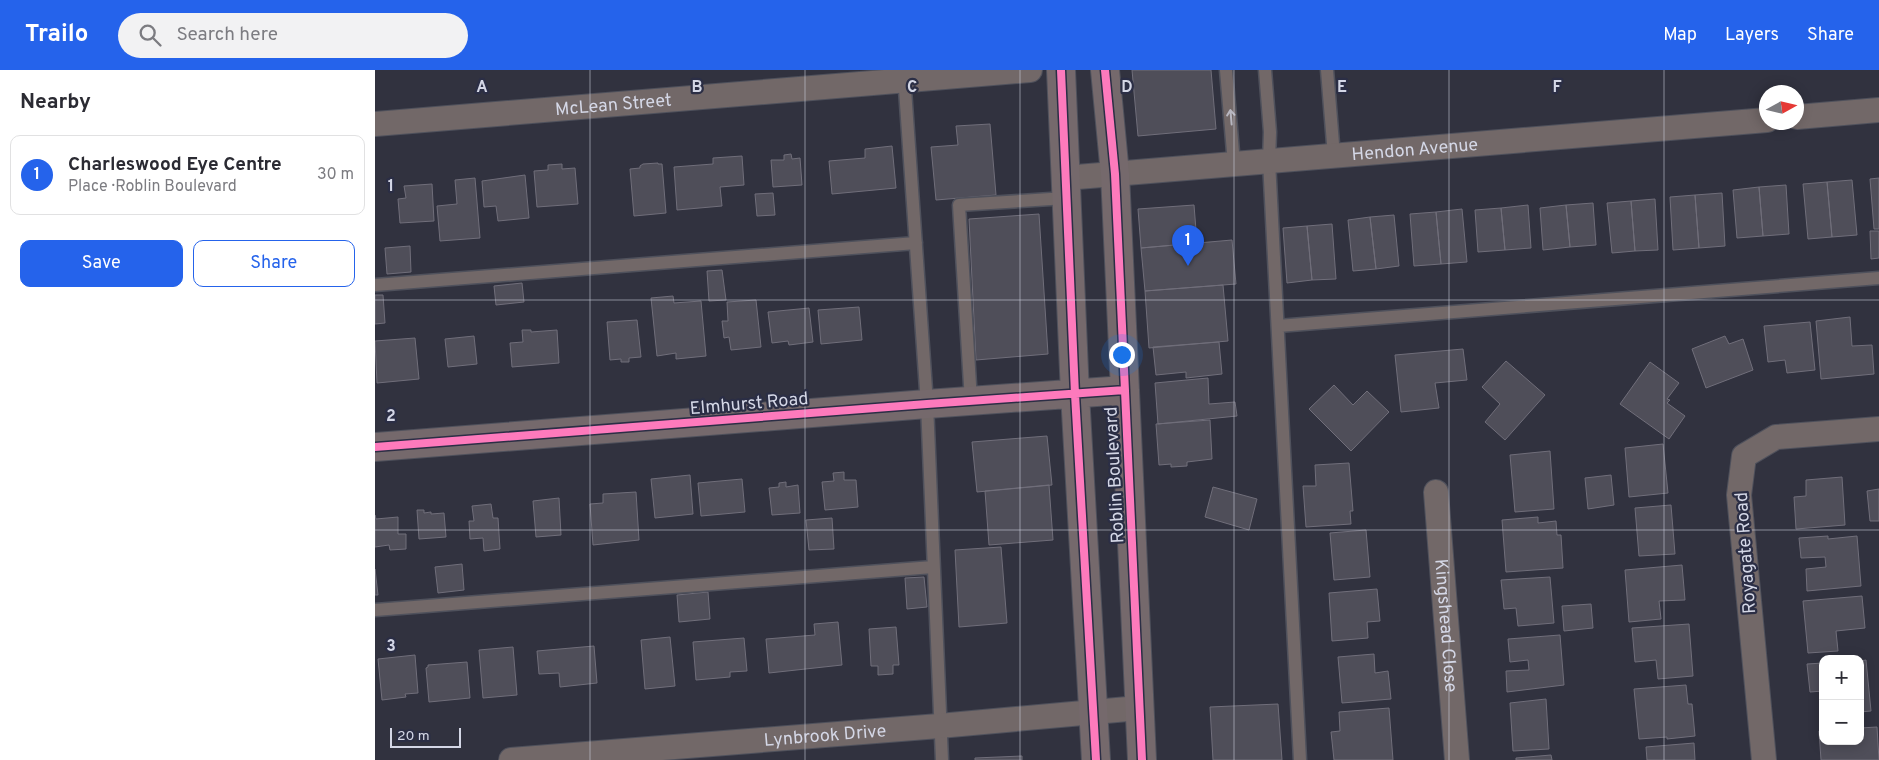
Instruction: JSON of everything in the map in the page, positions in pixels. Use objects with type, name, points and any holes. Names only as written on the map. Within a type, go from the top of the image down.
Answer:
[{"type":"main road","name":"Roblin Boulevard","points":[[1061,70],[1075,394],[1096,760]]},
{"type":"main road","name":"Roblin Boulevard","points":[[1105,70],[1115,174],[1142,760]]},
{"type":"main road","name":"Elmhurst Road","points":[[375,447],[1125,390]]},
{"type":"street","name":"McLean Street","points":[[375,124],[904,75],[1030,70]]},
{"type":"street","points":[[1804,116],[1879,110]]},
{"type":"street","name":"Hendon Avenue","points":[[1065,188],[1115,174],[1759,121]]},
{"type":"street","name":"Royagate Road","points":[[1764,760],[1739,495],[1744,456],[1776,437],[1879,429]]},
{"type":"street","name":"Kingshead Close","points":[[1436,492],[1457,760]]},
{"type":"street","name":"Lynbrook Drive","points":[[511,760],[1139,708]]},
{"type":"lane","points":[[1226,70],[1234,164]]},
{"type":"lane","points":[[1265,70],[1270,132],[1269,161],[1300,760]]},
{"type":"lane","points":[[1327,70],[1334,156]]},
{"type":"lane","points":[[904,75],[927,404],[939,726],[942,760]]},
{"type":"lane","points":[[971,401],[959,205],[1065,188]]},
{"type":"lane","points":[[375,285],[916,243]]},
{"type":"lane","points":[[1278,326],[1879,278]]},
{"type":"lane","points":[[375,610],[933,567]]},
{"type":"building","points":[[1132,70],[1211,70],[1216,129],[1138,136]]},
{"type":"building","points":[[990,124],[996,195],[936,200],[931,147],[958,145],[956,126]]},
{"type":"building","points":[[892,146],[896,188],[832,194],[829,161],[865,158],[865,149]]},
{"type":"building","points":[[791,154],[792,159],[800,158],[802,185],[773,187],[771,160],[784,160],[784,155]]},
{"type":"building","points":[[742,156],[744,185],[720,187],[722,206],[677,210],[674,167],[713,164],[713,158]]},
{"type":"building","points":[[562,164],[562,169],[575,168],[578,204],[537,207],[534,171],[548,170],[548,165]]},
{"type":"building","points":[[643,164],[662,164],[666,213],[634,216],[630,169],[640,168]]},
{"type":"building","points":[[525,175],[529,218],[498,221],[496,206],[484,207],[482,181]]},
{"type":"building","points":[[475,178],[480,238],[440,241],[437,206],[457,204],[455,180]]},
{"type":"building","points":[[1879,178],[1879,229],[1874,229],[1870,179]]},
{"type":"building","points":[[1852,180],[1857,235],[1832,237],[1827,182]]},
{"type":"building","points":[[1827,182],[1832,237],[1808,239],[1803,184]]},
{"type":"building","points":[[432,184],[434,221],[400,223],[398,199],[406,198],[404,186]]},
{"type":"building","points":[[1786,185],[1789,234],[1763,236],[1759,187]]},
{"type":"building","points":[[1759,187],[1763,236],[1737,238],[1733,190]]},
{"type":"building","points":[[773,193],[775,215],[757,216],[755,194]]},
{"type":"building","points":[[1722,193],[1725,246],[1699,248],[1695,195]]},
{"type":"building","points":[[1695,195],[1699,248],[1673,250],[1670,197]]},
{"type":"building","points":[[1655,199],[1658,250],[1635,251],[1631,201]]},
{"type":"building","points":[[1631,201],[1635,251],[1612,253],[1607,203]]},
{"type":"building","points":[[1593,203],[1596,245],[1570,247],[1566,205]]},
{"type":"building","points":[[1194,205],[1197,243],[1141,248],[1138,209]]},
{"type":"building","points":[[1528,205],[1531,248],[1505,250],[1501,208]]},
{"type":"building","points":[[1566,205],[1570,247],[1543,250],[1540,208]]},
{"type":"building","points":[[1501,208],[1505,250],[1478,252],[1475,210]]},
{"type":"building","points":[[1462,209],[1467,262],[1441,264],[1436,212]]},
{"type":"building","points":[[1436,212],[1441,264],[1414,266],[1410,214]]},
{"type":"building","points":[[1039,214],[1048,354],[976,360],[969,219]]},
{"type":"building","points":[[1394,215],[1399,266],[1376,269],[1370,217]]},
{"type":"building","points":[[1370,217],[1376,269],[1353,271],[1348,220]]},
{"type":"building","points":[[1332,224],[1336,279],[1312,280],[1307,226]]},
{"type":"building","points":[[1307,226],[1312,280],[1287,283],[1283,228]]},
{"type":"building","points":[[1870,231],[1879,231],[1879,258],[1871,259]]},
{"type":"building","points":[[1232,240],[1236,284],[1145,291],[1141,248]]},
{"type":"building","points":[[410,246],[411,272],[387,274],[385,248]]},
{"type":"building","points":[[722,270],[726,300],[709,301],[707,271]]},
{"type":"building","points":[[522,283],[524,302],[496,305],[494,286]]},
{"type":"building","points":[[1223,285],[1228,341],[1149,348],[1145,291]]},
{"type":"building","points":[[375,295],[383,295],[385,323],[375,324]]},
{"type":"building","points":[[673,296],[674,303],[701,301],[706,356],[676,359],[676,353],[657,356],[651,298]]},
{"type":"building","points":[[756,300],[761,347],[731,350],[729,337],[724,338],[722,321],[728,321],[727,302]]},
{"type":"building","points":[[859,307],[862,340],[821,344],[818,310]]},
{"type":"building","points":[[809,308],[813,342],[789,345],[788,341],[772,343],[768,312]]},
{"type":"building","points":[[1850,317],[1852,346],[1872,345],[1874,374],[1821,379],[1816,321]]},
{"type":"building","points":[[637,320],[641,357],[629,358],[629,362],[621,362],[621,359],[610,360],[607,322]]},
{"type":"building","points":[[1810,322],[1815,370],[1787,373],[1785,360],[1768,362],[1764,326]]},
{"type":"building","points":[[522,330],[531,330],[531,332],[557,330],[559,363],[512,367],[510,343],[523,342]]},
{"type":"building","points":[[474,336],[477,364],[448,367],[445,339]]},
{"type":"building","points":[[1725,336],[1729,344],[1743,339],[1753,370],[1706,388],[1692,349]]},
{"type":"building","points":[[415,338],[419,379],[377,383],[375,341]]},
{"type":"building","points":[[1219,342],[1222,374],[1186,378],[1186,372],[1156,375],[1153,347]]},
{"type":"building","points":[[1463,349],[1467,380],[1435,383],[1439,408],[1401,412],[1395,355]]},
{"type":"building","points":[[1506,361],[1545,395],[1505,440],[1485,422],[1500,404],[1482,387]]},
{"type":"building","points":[[1650,362],[1679,383],[1667,399],[1670,400],[1667,403],[1685,416],[1669,439],[1620,404]]},
{"type":"building","points":[[1208,378],[1209,404],[1235,402],[1237,416],[1158,424],[1155,383]]},
{"type":"building","points":[[1334,385],[1353,405],[1367,391],[1389,412],[1351,451],[1309,409]]},
{"type":"building","points":[[1210,420],[1212,459],[1187,462],[1187,466],[1171,467],[1171,464],[1159,465],[1156,424]]},
{"type":"building","points":[[1047,436],[1052,485],[977,492],[972,442]]},
{"type":"building","points":[[1663,444],[1668,493],[1629,497],[1625,448]]},
{"type":"building","points":[[1550,451],[1554,509],[1515,512],[1510,455]]},
{"type":"building","points":[[1349,463],[1353,511],[1350,511],[1351,524],[1306,527],[1303,486],[1316,486],[1315,465]]},
{"type":"building","points":[[844,472],[844,480],[856,480],[858,507],[825,510],[822,482],[834,481],[833,473]]},
{"type":"building","points":[[690,475],[693,514],[655,518],[651,479]]},
{"type":"building","points":[[1611,475],[1614,505],[1588,509],[1585,478]]},
{"type":"building","points":[[1842,477],[1845,525],[1796,529],[1794,497],[1806,496],[1806,480]]},
{"type":"building","points":[[742,479],[745,512],[701,516],[698,483]]},
{"type":"building","points":[[786,482],[786,487],[798,485],[800,513],[772,515],[769,488],[779,487],[779,483]]},
{"type":"building","points":[[1049,485],[1053,540],[989,545],[985,491]]},
{"type":"building","points":[[1213,487],[1257,499],[1249,530],[1205,517]]},
{"type":"building","points":[[1879,489],[1879,521],[1870,521],[1867,491]]},
{"type":"building","points":[[636,492],[639,540],[593,545],[590,504],[603,503],[603,494]]},
{"type":"building","points":[[559,498],[561,535],[536,537],[533,501]]},
{"type":"building","points":[[491,504],[493,518],[498,518],[500,549],[484,551],[483,538],[470,539],[469,521],[474,521],[472,506]]},
{"type":"building","points":[[1671,505],[1675,554],[1639,556],[1635,508]]},
{"type":"building","points":[[417,510],[424,510],[424,513],[431,512],[431,514],[444,513],[446,537],[419,539]]},
{"type":"building","points":[[375,515],[376,519],[398,517],[398,534],[406,534],[406,549],[390,550],[389,545],[375,547]]},
{"type":"building","points":[[1538,517],[1538,523],[1556,521],[1557,535],[1561,535],[1563,568],[1506,572],[1502,520]]},
{"type":"building","points":[[832,518],[834,549],[809,550],[806,520]]},
{"type":"building","points":[[1366,530],[1370,577],[1334,580],[1330,533]]},
{"type":"building","points":[[1828,536],[1828,539],[1857,536],[1861,586],[1807,591],[1806,569],[1826,567],[1825,557],[1801,558],[1799,538]]},
{"type":"building","points":[[1001,547],[1007,623],[959,627],[955,550]]},
{"type":"building","points":[[462,564],[464,590],[438,593],[435,567]]},
{"type":"building","points":[[1682,565],[1685,600],[1659,601],[1661,619],[1629,622],[1625,570]]},
{"type":"building","points":[[375,569],[378,595],[375,595]]},
{"type":"building","points":[[924,577],[927,607],[907,609],[905,578]]},
{"type":"building","points":[[1550,577],[1554,623],[1518,626],[1516,608],[1504,609],[1501,580]]},
{"type":"building","points":[[1377,589],[1380,621],[1367,622],[1368,638],[1332,641],[1329,593]]},
{"type":"building","points":[[708,592],[710,619],[679,622],[677,595]]},
{"type":"building","points":[[1862,596],[1865,628],[1836,631],[1838,651],[1808,653],[1803,601]]},
{"type":"building","points":[[1591,604],[1593,628],[1564,631],[1562,606]]},
{"type":"building","points":[[838,622],[842,665],[769,673],[766,639],[815,635],[814,624]]},
{"type":"building","points":[[1689,624],[1693,676],[1658,679],[1656,660],[1635,662],[1632,628]]},
{"type":"building","points":[[896,627],[899,665],[893,665],[893,674],[878,675],[878,666],[871,666],[869,629]]},
{"type":"building","points":[[1560,635],[1564,685],[1507,692],[1506,671],[1529,670],[1528,660],[1510,662],[1508,639]]},
{"type":"building","points":[[670,637],[675,686],[645,689],[641,640]]},
{"type":"building","points":[[744,638],[747,671],[730,672],[730,677],[696,680],[693,642]]},
{"type":"building","points":[[594,646],[597,683],[560,687],[559,673],[539,674],[537,651]]},
{"type":"building","points":[[513,647],[517,695],[483,698],[479,650]]},
{"type":"building","points":[[1374,654],[1375,673],[1388,671],[1391,699],[1342,703],[1338,657]]},
{"type":"building","points":[[415,655],[418,693],[405,694],[406,697],[382,700],[378,659]]},
{"type":"building","points":[[1864,660],[1866,660],[1871,711],[1864,712],[1864,700]]},
{"type":"building","points":[[467,662],[470,698],[429,702],[426,668],[428,665]]},
{"type":"building","points":[[1819,663],[1819,691],[1810,692],[1807,664]]},
{"type":"building","points":[[1686,685],[1688,704],[1692,704],[1695,736],[1639,739],[1634,689]]},
{"type":"building","points":[[1546,699],[1549,749],[1513,751],[1510,703]]},
{"type":"building","points":[[1278,704],[1282,760],[1213,760],[1210,707]]},
{"type":"building","points":[[1389,708],[1393,760],[1334,760],[1331,732],[1340,731],[1339,712]]},
{"type":"building","points":[[1877,727],[1879,760],[1821,760],[1820,745],[1864,745],[1864,728]]},
{"type":"building","points":[[1694,743],[1695,760],[1647,760],[1646,747]]},
{"type":"building","points":[[1551,755],[1552,760],[1516,760],[1516,758]]},
{"type":"building","points":[[1022,756],[1022,760],[975,760],[975,758]]},
{"type":"cycle path","points":[[1061,70],[1075,394],[1096,760]]},
{"type":"cycle path","points":[[1105,70],[1115,174],[1142,760]]},
{"type":"cycle path","points":[[375,447],[1125,390]]},
{"type":"place","name":"Charleswood Eye Centre","points":[[1188,266]]}]
